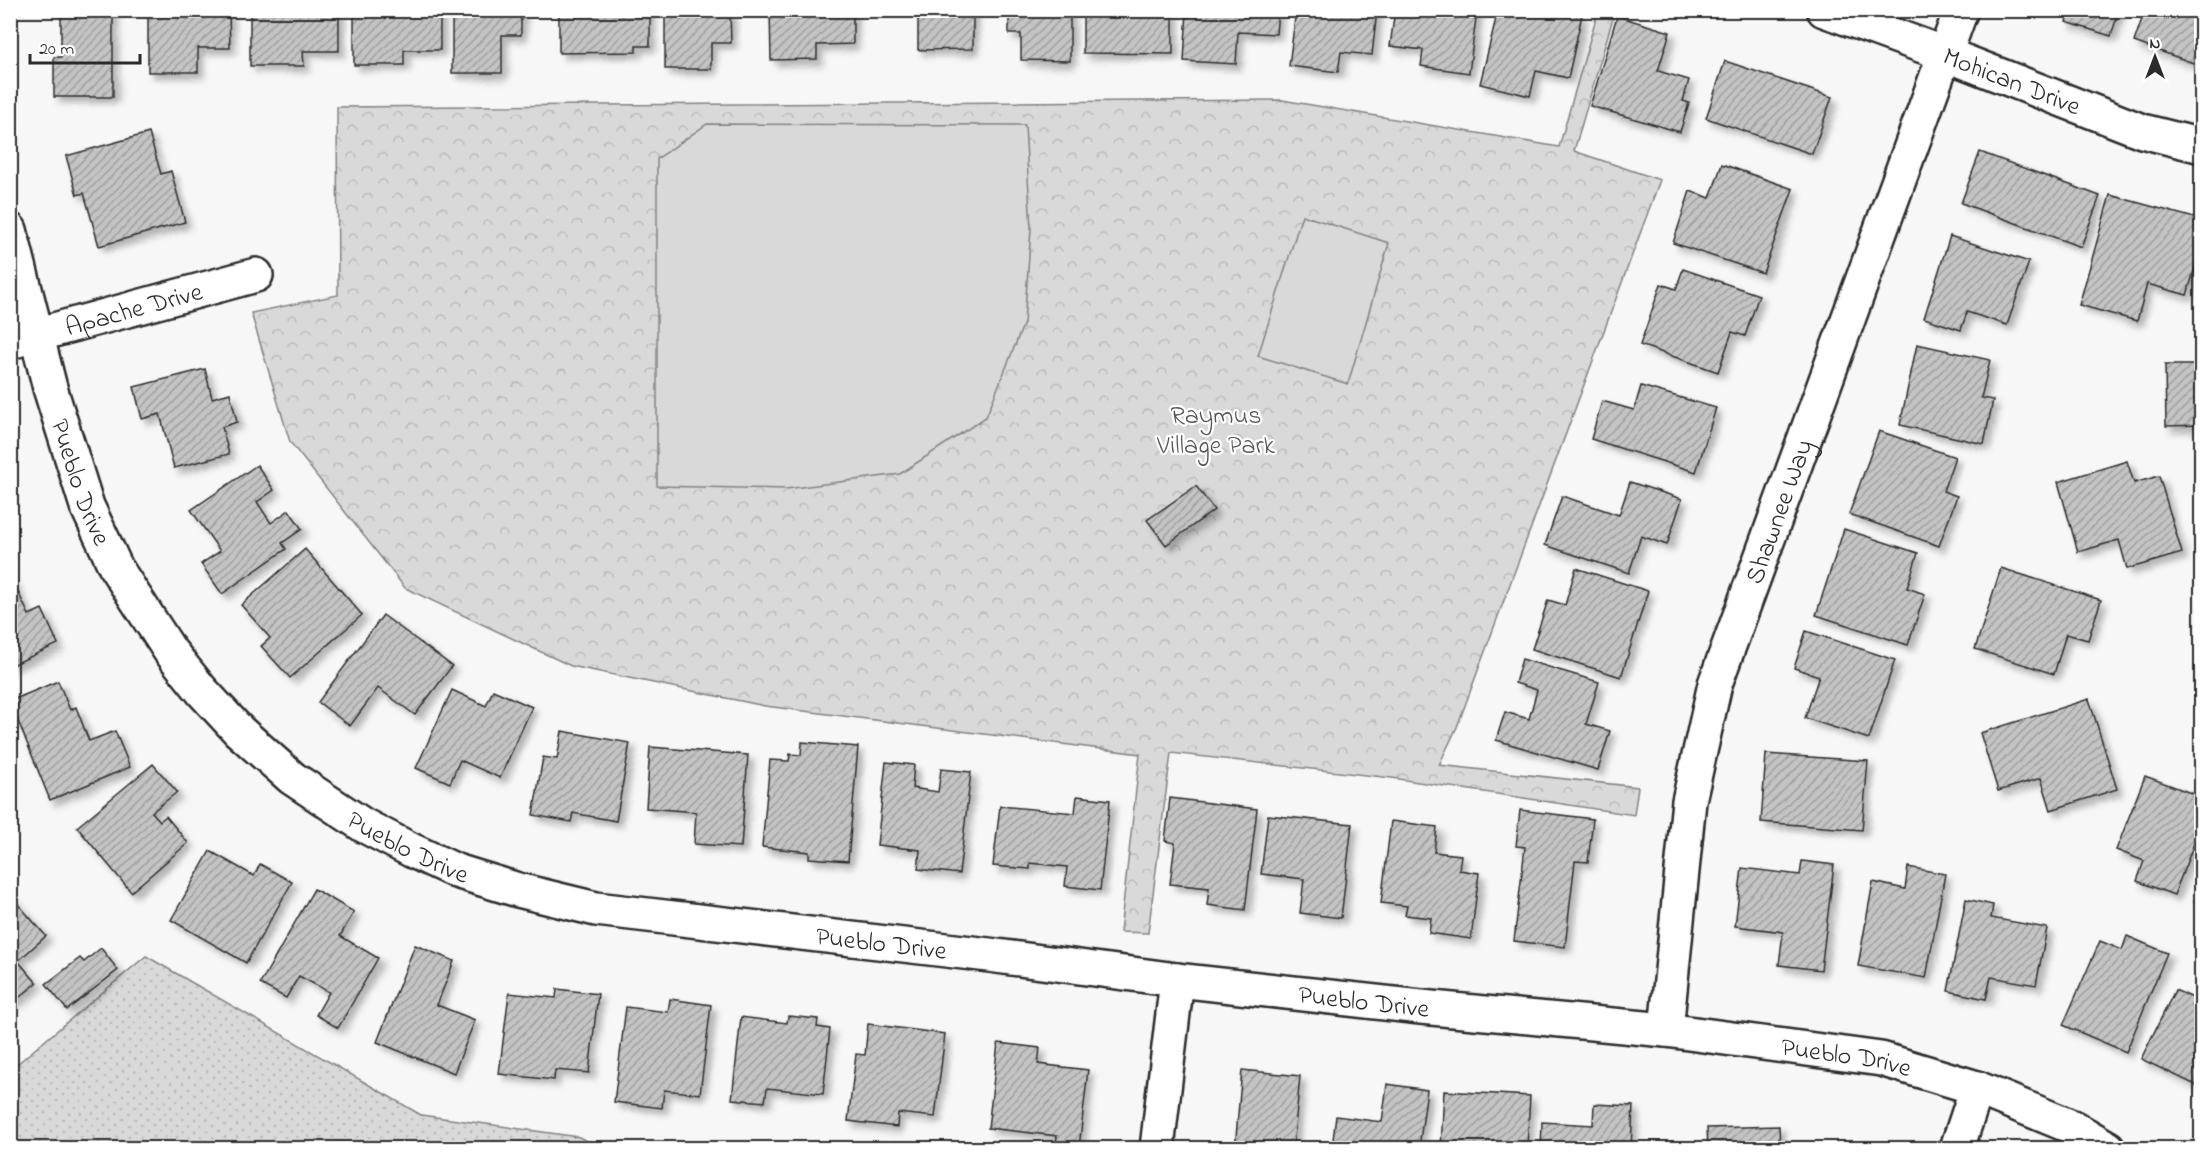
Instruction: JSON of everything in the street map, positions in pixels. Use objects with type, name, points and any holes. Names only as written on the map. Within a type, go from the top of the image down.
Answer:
[{"type":"street","name":"Mohican Drive","points":[[1824,10],[1946,54],[2142,131],[2202,146]]},
{"type":"street","name":"Shawnee Way","points":[[1665,1030],[1689,801],[1715,684],[1961,10]]},
{"type":"street","name":"Pueblo Drive","points":[[10,230],[24,338],[50,388],[87,506],[116,568],[153,625],[202,691],[239,731],[292,778],[363,825],[456,871],[518,890],[596,909],[989,955],[1177,980],[1421,1007],[1665,1030],[1881,1059],[1977,1088],[2072,1127],[2108,1149]]},
{"type":"street","name":"Apache Drive","points":[[24,338],[256,275]]},
{"type":"street","points":[[1157,1149],[1177,980]]},
{"type":"street","points":[[1958,1149],[1977,1088]]},
{"type":"green space","name":"Raymus Village Park","points":[[1598,11],[1615,11],[1574,151],[1660,180],[1457,727],[1439,765],[1638,787],[1634,815],[1392,778],[1171,753],[1148,933],[1120,932],[1140,754],[765,706],[571,666],[405,588],[290,442],[251,313],[338,295],[337,107],[1282,100],[1559,147]]},
{"type":"green space","points":[[707,124],[1025,125],[1031,229],[1024,323],[986,417],[900,474],[786,489],[657,486],[657,159]]},
{"type":"green space","points":[[1302,215],[1389,243],[1348,384],[1258,356]]},
{"type":"green space","points":[[146,956],[421,1115],[579,1137],[601,1148],[11,1148],[11,1069]]},
{"type":"building","points":[[61,10],[113,10],[113,97],[54,97],[54,57],[61,57]]},
{"type":"building","points":[[148,10],[229,10],[230,48],[198,48],[198,72],[148,72]]},
{"type":"building","points":[[250,10],[339,10],[339,51],[303,51],[304,66],[250,66]]},
{"type":"building","points":[[354,10],[440,10],[440,50],[404,50],[404,65],[354,65]]},
{"type":"building","points":[[452,10],[521,10],[521,35],[502,35],[502,73],[452,73]]},
{"type":"building","points":[[559,10],[650,10],[650,46],[636,46],[636,52],[559,53]]},
{"type":"building","points":[[665,10],[730,10],[731,43],[711,43],[711,69],[665,69]]},
{"type":"building","points":[[770,10],[853,10],[853,44],[817,45],[817,59],[771,60]]},
{"type":"building","points":[[918,10],[973,10],[973,49],[918,50]]},
{"type":"building","points":[[1009,10],[1070,10],[1070,61],[1021,60],[1021,34],[1009,34]]},
{"type":"building","points":[[1083,10],[1173,10],[1173,54],[1083,53]]},
{"type":"building","points":[[1187,10],[1278,10],[1276,34],[1238,32],[1236,64],[1184,61]]},
{"type":"building","points":[[1296,10],[1377,10],[1372,55],[1341,52],[1338,72],[1289,66]]},
{"type":"building","points":[[1395,10],[1477,10],[1469,73],[1421,66],[1423,50],[1390,46]]},
{"type":"building","points":[[1498,10],[1524,10],[1543,15],[1544,10],[1562,10],[1582,15],[1568,78],[1536,71],[1530,96],[1480,84]]},
{"type":"building","points":[[2069,10],[2119,10],[2111,36],[2066,22]]},
{"type":"building","points":[[2145,10],[2202,10],[2202,56],[2199,65],[2134,42]]},
{"type":"building","points":[[1617,16],[1670,32],[1658,71],[1689,80],[1683,101],[1689,103],[1680,132],[1590,106]]},
{"type":"building","points":[[1725,61],[1832,97],[1812,154],[1706,118]]},
{"type":"building","points":[[149,133],[161,174],[171,171],[185,222],[99,246],[84,193],[77,195],[66,156]]},
{"type":"building","points":[[1980,152],[2100,196],[2081,247],[1961,203]]},
{"type":"building","points":[[1722,164],[1793,189],[1763,273],[1673,243],[1690,191],[1710,198]]},
{"type":"building","points":[[2110,195],[2202,220],[2202,243],[2187,295],[2147,284],[2137,321],[2079,305]]},
{"type":"building","points":[[1950,236],[2029,262],[2007,325],[1967,312],[1961,330],[1924,318]]},
{"type":"building","points":[[1683,269],[1759,295],[1745,336],[1732,332],[1718,372],[1640,345],[1661,284],[1676,289]]},
{"type":"building","points":[[1917,344],[1990,360],[1981,398],[1993,400],[1984,444],[1900,425]]},
{"type":"building","points":[[2165,365],[2202,365],[2202,425],[2166,426]]},
{"type":"building","points":[[205,369],[212,398],[230,393],[237,422],[222,427],[229,454],[174,468],[160,414],[142,419],[134,387]]},
{"type":"building","points":[[1641,386],[1716,408],[1696,472],[1591,439],[1602,401],[1634,410]]},
{"type":"building","points":[[1879,431],[1955,457],[1943,491],[1957,496],[1939,546],[1849,514]]},
{"type":"building","points":[[2127,461],[2134,483],[2159,476],[2182,553],[2127,569],[2119,540],[2078,552],[2058,482]]},
{"type":"building","points":[[257,465],[274,490],[257,502],[271,523],[289,510],[302,529],[282,543],[286,549],[222,594],[201,564],[220,551],[191,510]]},
{"type":"building","points":[[1630,482],[1682,499],[1667,545],[1641,536],[1629,573],[1545,545],[1562,496],[1619,515]]},
{"type":"building","points":[[1196,486],[1214,510],[1166,545],[1147,520]]},
{"type":"building","points":[[1844,529],[1918,553],[1907,588],[1925,594],[1908,645],[1816,615]]},
{"type":"building","points":[[305,549],[362,615],[290,678],[261,646],[270,638],[241,605]]},
{"type":"building","points":[[1576,568],[1648,591],[1621,677],[1532,649],[1548,600],[1565,605]]},
{"type":"building","points":[[2001,568],[2101,600],[2088,640],[2066,634],[2054,674],[1975,649]]},
{"type":"building","points":[[10,575],[29,615],[42,609],[58,644],[10,666]]},
{"type":"building","points":[[383,615],[452,666],[415,715],[378,688],[350,726],[318,702]]},
{"type":"building","points":[[1806,631],[1895,660],[1869,739],[1805,718],[1819,676],[1794,668]]},
{"type":"building","points":[[1522,659],[1599,682],[1586,724],[1610,731],[1598,770],[1496,740],[1505,712],[1529,719],[1537,690],[1515,683]]},
{"type":"building","points":[[58,681],[70,710],[76,707],[89,741],[115,731],[130,767],[50,800],[10,701]]},
{"type":"building","points":[[452,690],[486,706],[493,690],[532,707],[500,778],[460,760],[450,783],[416,768]]},
{"type":"building","points":[[2089,699],[2117,789],[2051,810],[2041,778],[1998,791],[1980,733]]},
{"type":"building","points":[[562,731],[630,743],[616,821],[573,813],[571,822],[533,815],[543,757],[557,759]]},
{"type":"building","points":[[802,742],[858,747],[848,861],[809,858],[809,852],[762,847],[770,760],[789,761],[790,754],[801,755]]},
{"type":"building","points":[[650,747],[748,755],[741,847],[694,844],[696,812],[646,808]]},
{"type":"building","points":[[1766,754],[1868,761],[1862,830],[1761,822]]},
{"type":"building","points":[[886,762],[914,765],[912,788],[938,792],[941,769],[971,772],[959,874],[918,869],[920,850],[877,845]]},
{"type":"building","points":[[153,764],[177,792],[152,812],[160,821],[166,816],[188,843],[131,892],[77,827]]},
{"type":"building","points":[[2145,776],[2202,797],[2202,823],[2174,895],[2137,881],[2144,861],[2116,850]]},
{"type":"building","points":[[1077,796],[1110,800],[1100,890],[1065,886],[1067,867],[1030,863],[1030,869],[993,866],[1000,806],[1075,813]]},
{"type":"building","points":[[1170,798],[1257,809],[1245,910],[1207,905],[1209,888],[1170,884],[1175,843],[1165,841]]},
{"type":"building","points":[[1520,810],[1593,819],[1588,862],[1575,861],[1565,947],[1514,941],[1525,847],[1516,846]]},
{"type":"building","points":[[1268,815],[1352,824],[1341,918],[1300,913],[1304,879],[1261,874]]},
{"type":"building","points":[[1391,821],[1437,827],[1434,852],[1461,855],[1459,870],[1479,873],[1471,939],[1429,933],[1431,918],[1405,915],[1407,906],[1381,903]]},
{"type":"building","points":[[210,851],[254,876],[260,864],[292,882],[246,963],[171,920]]},
{"type":"building","points":[[1802,861],[1834,865],[1821,970],[1779,965],[1783,932],[1735,926],[1742,868],[1800,875]]},
{"type":"building","points":[[1908,867],[1945,874],[1926,978],[1858,966],[1873,882],[1905,889]]},
{"type":"building","points":[[2202,887],[2202,905],[2194,901]]},
{"type":"building","points":[[314,889],[354,912],[340,936],[378,958],[338,1028],[316,1015],[329,992],[299,976],[286,998],[260,984]]},
{"type":"building","points":[[11,896],[46,936],[18,961],[37,983],[10,1005]]},
{"type":"building","points":[[1966,899],[1993,905],[1991,918],[2047,928],[2036,985],[1991,977],[1986,999],[1948,991]]},
{"type":"building","points":[[2127,936],[2167,953],[2126,1052],[2063,1025],[2100,941],[2122,950]]},
{"type":"building","points":[[415,945],[454,961],[437,1005],[475,1020],[454,1073],[377,1042]]},
{"type":"building","points":[[101,948],[118,970],[67,1010],[46,984],[80,958],[84,962]]},
{"type":"building","points":[[557,989],[598,994],[589,1073],[555,1070],[554,1080],[499,1074],[509,993],[556,998]]},
{"type":"building","points":[[2175,990],[2202,1002],[2202,1088],[2141,1059]]},
{"type":"building","points":[[670,999],[711,1005],[700,1094],[664,1090],[662,1108],[614,1102],[626,1007],[668,1012]]},
{"type":"building","points":[[788,1016],[818,1019],[817,1027],[830,1029],[823,1094],[767,1088],[765,1102],[732,1099],[741,1017],[787,1023]]},
{"type":"building","points":[[868,1024],[945,1034],[935,1117],[898,1113],[897,1127],[848,1121],[856,1054],[865,1055]]},
{"type":"building","points":[[998,1043],[1040,1048],[1038,1064],[1088,1070],[1079,1148],[1055,1148],[1057,1136],[988,1128]]},
{"type":"building","points":[[1242,1070],[1300,1076],[1293,1148],[1235,1148]]},
{"type":"building","points":[[1387,1084],[1427,1090],[1419,1148],[1332,1148],[1336,1116],[1382,1122]]},
{"type":"building","points":[[1444,1091],[1530,1096],[1527,1148],[1441,1148]]},
{"type":"building","points":[[1594,1104],[1633,1106],[1631,1148],[1541,1148],[1542,1122],[1593,1125]]},
{"type":"building","points":[[1779,1126],[1780,1148],[1708,1148],[1707,1128]]}]
